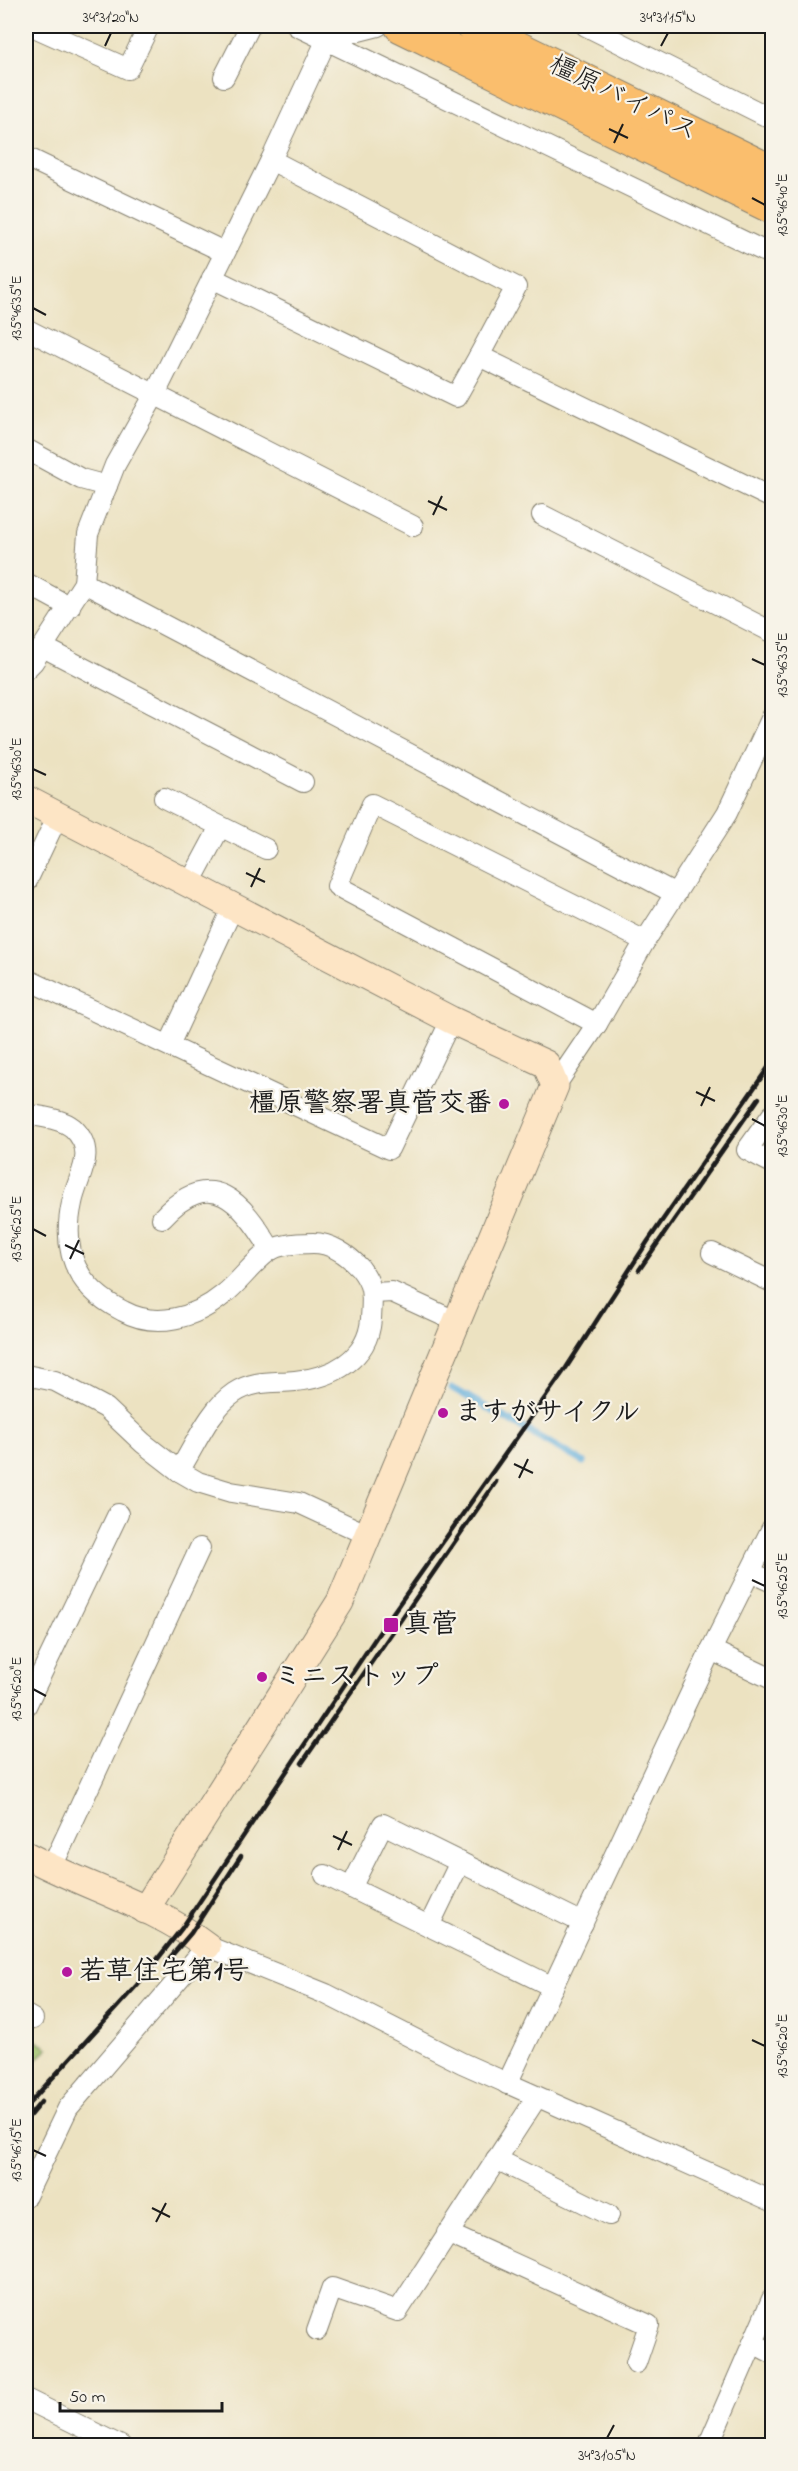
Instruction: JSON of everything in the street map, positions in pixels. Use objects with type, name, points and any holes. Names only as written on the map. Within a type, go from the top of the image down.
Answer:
[{"type":"highway","name":"橿原バイパス","points":[[401,26],[772,207]]},
{"type":"highway","name":"橿原バイパス","points":[[473,26],[772,171]]},
{"type":"street","points":[[32,26],[128,69],[149,26]]},
{"type":"street","points":[[224,76],[250,26]]},
{"type":"street","points":[[297,26],[321,32],[772,255]]},
{"type":"street","points":[[321,32],[378,26]]},
{"type":"street","points":[[586,26],[772,119]]},
{"type":"street","points":[[26,669],[70,607],[84,583],[88,534],[115,465],[155,394],[271,160],[321,32]]},
{"type":"street","points":[[26,158],[224,252]]},
{"type":"street","points":[[212,278],[456,397],[516,287],[271,160]]},
{"type":"street","points":[[26,329],[413,526]]},
{"type":"street","points":[[479,357],[772,498]]},
{"type":"street","points":[[26,449],[81,479],[107,486]]},
{"type":"street","points":[[542,515],[772,632]]},
{"type":"street","points":[[26,583],[70,607]]},
{"type":"street","points":[[84,583],[676,894]]},
{"type":"street","points":[[43,647],[303,782]]},
{"type":"street","points":[[145,1910],[340,1602],[455,1321],[555,1086],[597,1024],[645,941],[727,813],[772,717]]},
{"type":"street","points":[[164,798],[266,849]]},
{"type":"street","points":[[26,799],[234,905],[451,1020],[546,1064],[555,1086]]},
{"type":"street","points":[[597,1024],[337,886],[372,804],[645,941]]},
{"type":"street","points":[[26,883],[58,815]]},
{"type":"street","points":[[190,883],[220,827]]},
{"type":"street","points":[[169,1045],[234,905]]},
{"type":"street","points":[[26,979],[389,1149],[451,1020]]},
{"type":"street","points":[[26,1113],[46,1117],[71,1127],[85,1144],[85,1162],[72,1202],[68,1245],[78,1272],[100,1300],[132,1316],[166,1321],[194,1314],[222,1296],[271,1250],[303,1243],[320,1243],[342,1253],[361,1270],[374,1293],[369,1333],[352,1360],[325,1376],[296,1381],[253,1383],[233,1394],[218,1407],[179,1471]]},
{"type":"street","points":[[772,1115],[747,1150],[772,1163]]},
{"type":"street","points":[[162,1218],[174,1205],[194,1193],[221,1194],[245,1211],[271,1250]]},
{"type":"street","points":[[712,1253],[772,1282]]},
{"type":"street","points":[[374,1293],[392,1292],[455,1321]]},
{"type":"street","points":[[26,1374],[55,1381],[106,1408],[142,1443],[179,1471],[198,1482],[231,1492],[299,1503],[368,1535]]},
{"type":"street","points":[[26,1706],[118,1514]]},
{"type":"street","points":[[507,2084],[711,1650],[772,1528]]},
{"type":"street","points":[[51,1869],[200,1548]]},
{"type":"street","points":[[750,1572],[772,1582]]},
{"type":"street","points":[[711,1650],[772,1679]]},
{"type":"street","points":[[351,1888],[383,1824],[583,1923]]},
{"type":"street","points":[[26,1855],[51,1869],[191,1933],[207,1946],[326,1994],[507,2084],[772,2201]]},
{"type":"street","points":[[429,1926],[460,1862]]},
{"type":"street","points":[[325,1875],[553,1987]]},
{"type":"street","points":[[26,2196],[68,2108],[207,1946]]},
{"type":"street","points":[[317,2330],[332,2288],[398,2311],[537,2097]]},
{"type":"street","points":[[496,2159],[609,2215]]},
{"type":"street","points":[[447,2233],[649,2325],[636,2363]]},
{"type":"street","points":[[708,2445],[772,2299]]},
{"type":"street","points":[[753,2343],[772,2353]]},
{"type":"street","points":[[26,2399],[121,2445]]},
{"type":"green space","points":[[26,2035],[48,2048],[30,2067],[26,2065]]},
{"type":"waterway","points":[[452,1388],[583,1462]]},
{"type":"railway","points":[[26,2107],[137,1985],[182,1928],[387,1621],[566,1368],[648,1241],[772,1062]]},
{"type":"railway","points":[[639,1270],[759,1098]]},
{"type":"railway","points":[[302,1763],[496,1482]]},
{"type":"railway","points":[[167,1961],[191,1933],[241,1856]]},
{"type":"railway","points":[[26,2120],[41,2102]]},
{"type":"place","name":"橿原警察署真菅交番","points":[[504,1104]]},
{"type":"place","name":"ますがサイクル","points":[[443,1413]]},
{"type":"place","name":"真菅","points":[[391,1625]]},
{"type":"place","name":"ミニストップ","points":[[262,1677]]},
{"type":"place","name":"若草住宅第1号","points":[[67,1972]]}]
